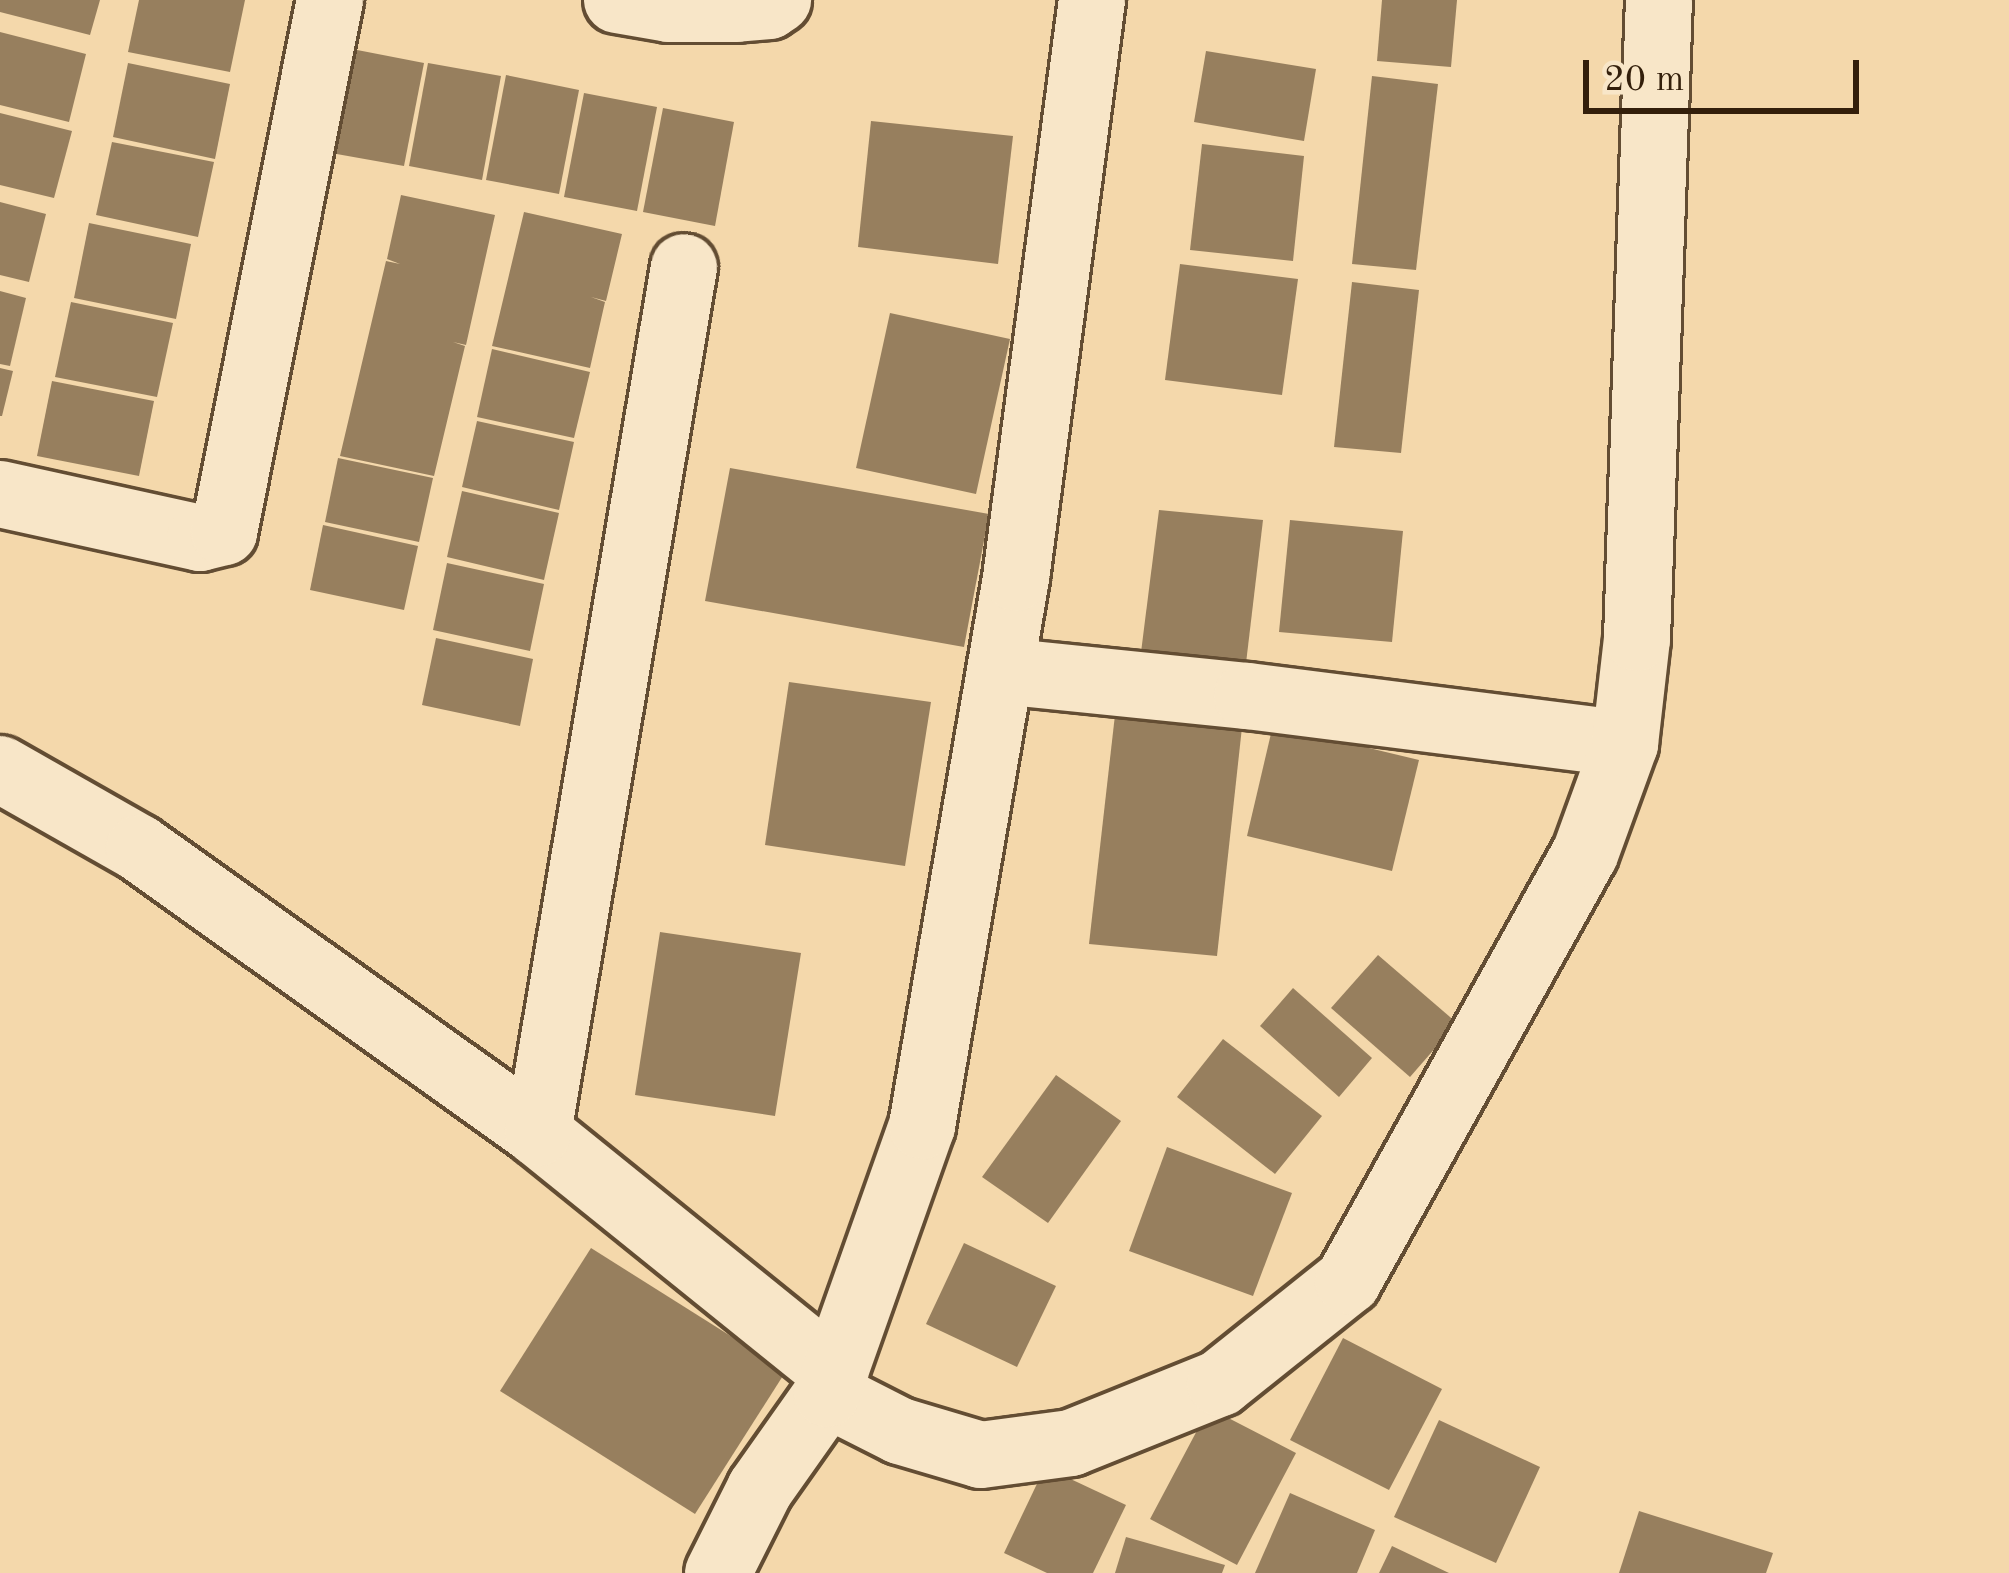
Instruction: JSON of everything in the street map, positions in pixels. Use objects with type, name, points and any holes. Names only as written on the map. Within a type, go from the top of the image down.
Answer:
[{"type":"street","points":[[0,494],[200,538],[224,532],[330,0]]},
{"type":"street","points":[[617,0],[669,9],[736,9],[769,6],[778,0]]},
{"type":"street","points":[[718,1573],[760,1489],[831,1383],[922,1126],[1001,671],[1092,0]]},
{"type":"street","points":[[0,769],[139,848],[538,1133],[831,1383],[900,1431],[981,1455],[1071,1443],[1220,1383],[1284,1337],[1348,1281],[1586,854],[1625,744],[1637,638],[1658,0]]},
{"type":"street","points":[[538,1133],[684,267]]},
{"type":"street","points":[[1001,671],[1247,696],[1625,744]]},
{"type":"building","points":[[0,0],[100,0],[90,35],[0,12]]},
{"type":"building","points":[[139,0],[245,0],[230,72],[128,52]]},
{"type":"building","points":[[1382,0],[1457,0],[1451,67],[1377,61]]},
{"type":"building","points":[[0,32],[86,54],[69,122],[0,105]]},
{"type":"building","points":[[352,49],[424,63],[404,166],[331,153]]},
{"type":"building","points":[[1206,51],[1316,69],[1304,141],[1194,122]]},
{"type":"building","points":[[128,63],[230,84],[215,159],[113,137]]},
{"type":"building","points":[[428,63],[501,76],[482,180],[409,166]]},
{"type":"building","points":[[506,75],[579,90],[559,194],[486,180]]},
{"type":"building","points":[[1372,76],[1438,84],[1416,270],[1352,264]]},
{"type":"building","points":[[584,93],[657,107],[637,211],[564,197]]},
{"type":"building","points":[[663,108],[734,122],[715,226],[643,212]]},
{"type":"building","points":[[0,113],[72,131],[54,198],[0,185]]},
{"type":"building","points":[[871,121],[1013,136],[998,264],[858,247]]},
{"type":"building","points":[[112,142],[214,162],[198,237],[96,215]]},
{"type":"building","points":[[1202,144],[1304,156],[1293,261],[1190,250]]},
{"type":"building","points":[[401,195],[495,215],[466,345],[453,342],[465,346],[434,476],[340,456],[386,261],[400,264],[387,259]]},
{"type":"building","points":[[0,202],[46,214],[29,282],[0,275]]},
{"type":"building","points":[[524,212],[622,234],[606,301],[591,297],[605,302],[590,368],[492,346]]},
{"type":"building","points":[[89,223],[191,244],[176,319],[74,298]]},
{"type":"building","points":[[1180,264],[1298,279],[1282,395],[1165,380]]},
{"type":"building","points":[[1352,282],[1419,290],[1401,453],[1334,447]]},
{"type":"building","points":[[0,291],[26,298],[10,366],[0,364]]},
{"type":"building","points":[[71,302],[173,323],[157,397],[55,377]]},
{"type":"building","points":[[890,313],[1010,339],[976,494],[856,468]]},
{"type":"building","points":[[492,349],[590,372],[574,438],[477,417]]},
{"type":"building","points":[[0,368],[13,371],[2,416],[0,416]]},
{"type":"building","points":[[52,381],[154,401],[139,476],[37,456]]},
{"type":"building","points":[[477,421],[574,442],[559,510],[462,487]]},
{"type":"building","points":[[338,458],[433,478],[419,542],[325,522]]},
{"type":"building","points":[[730,468],[989,514],[964,647],[705,601]]},
{"type":"building","points":[[462,491],[559,513],[544,580],[447,557]]},
{"type":"building","points":[[1159,510],[1263,520],[1244,680],[1139,668]]},
{"type":"building","points":[[1290,520],[1403,531],[1392,642],[1279,632]]},
{"type":"building","points":[[323,525],[418,546],[404,610],[310,590]]},
{"type":"building","points":[[447,563],[544,584],[530,651],[433,630]]},
{"type":"building","points":[[436,638],[533,659],[520,726],[422,705]]},
{"type":"building","points":[[789,682],[931,702],[905,866],[765,845]]},
{"type":"building","points":[[1116,706],[1243,718],[1217,956],[1089,944]]},
{"type":"building","points":[[1273,725],[1419,760],[1392,871],[1247,836]]},
{"type":"building","points":[[660,932],[801,953],[775,1116],[635,1095]]},
{"type":"building","points":[[1378,955],[1457,1023],[1410,1077],[1331,1008]]},
{"type":"building","points":[[1293,988],[1372,1058],[1339,1097],[1260,1026]]},
{"type":"building","points":[[1223,1039],[1322,1116],[1275,1174],[1177,1097]]},
{"type":"building","points":[[1056,1075],[1121,1121],[1048,1223],[982,1177]]},
{"type":"building","points":[[1167,1147],[1292,1193],[1253,1296],[1129,1251]]},
{"type":"building","points":[[964,1243],[1056,1286],[1017,1367],[926,1324]]},
{"type":"building","points":[[591,1248],[786,1371],[695,1514],[500,1391]]},
{"type":"building","points":[[1343,1338],[1442,1389],[1389,1490],[1290,1440]]},
{"type":"building","points":[[1209,1408],[1296,1453],[1237,1565],[1150,1519]]},
{"type":"building","points":[[1439,1420],[1540,1467],[1496,1563],[1394,1517]]},
{"type":"building","points":[[1045,1467],[1126,1505],[1093,1573],[1047,1573],[1004,1553]]},
{"type":"building","points":[[1290,1493],[1375,1530],[1357,1573],[1255,1573]]},
{"type":"building","points":[[1639,1511],[1773,1553],[1766,1573],[1619,1573]]},
{"type":"building","points":[[1126,1537],[1225,1565],[1222,1573],[1115,1573]]},
{"type":"building","points":[[1392,1546],[1449,1573],[1379,1573]]}]
